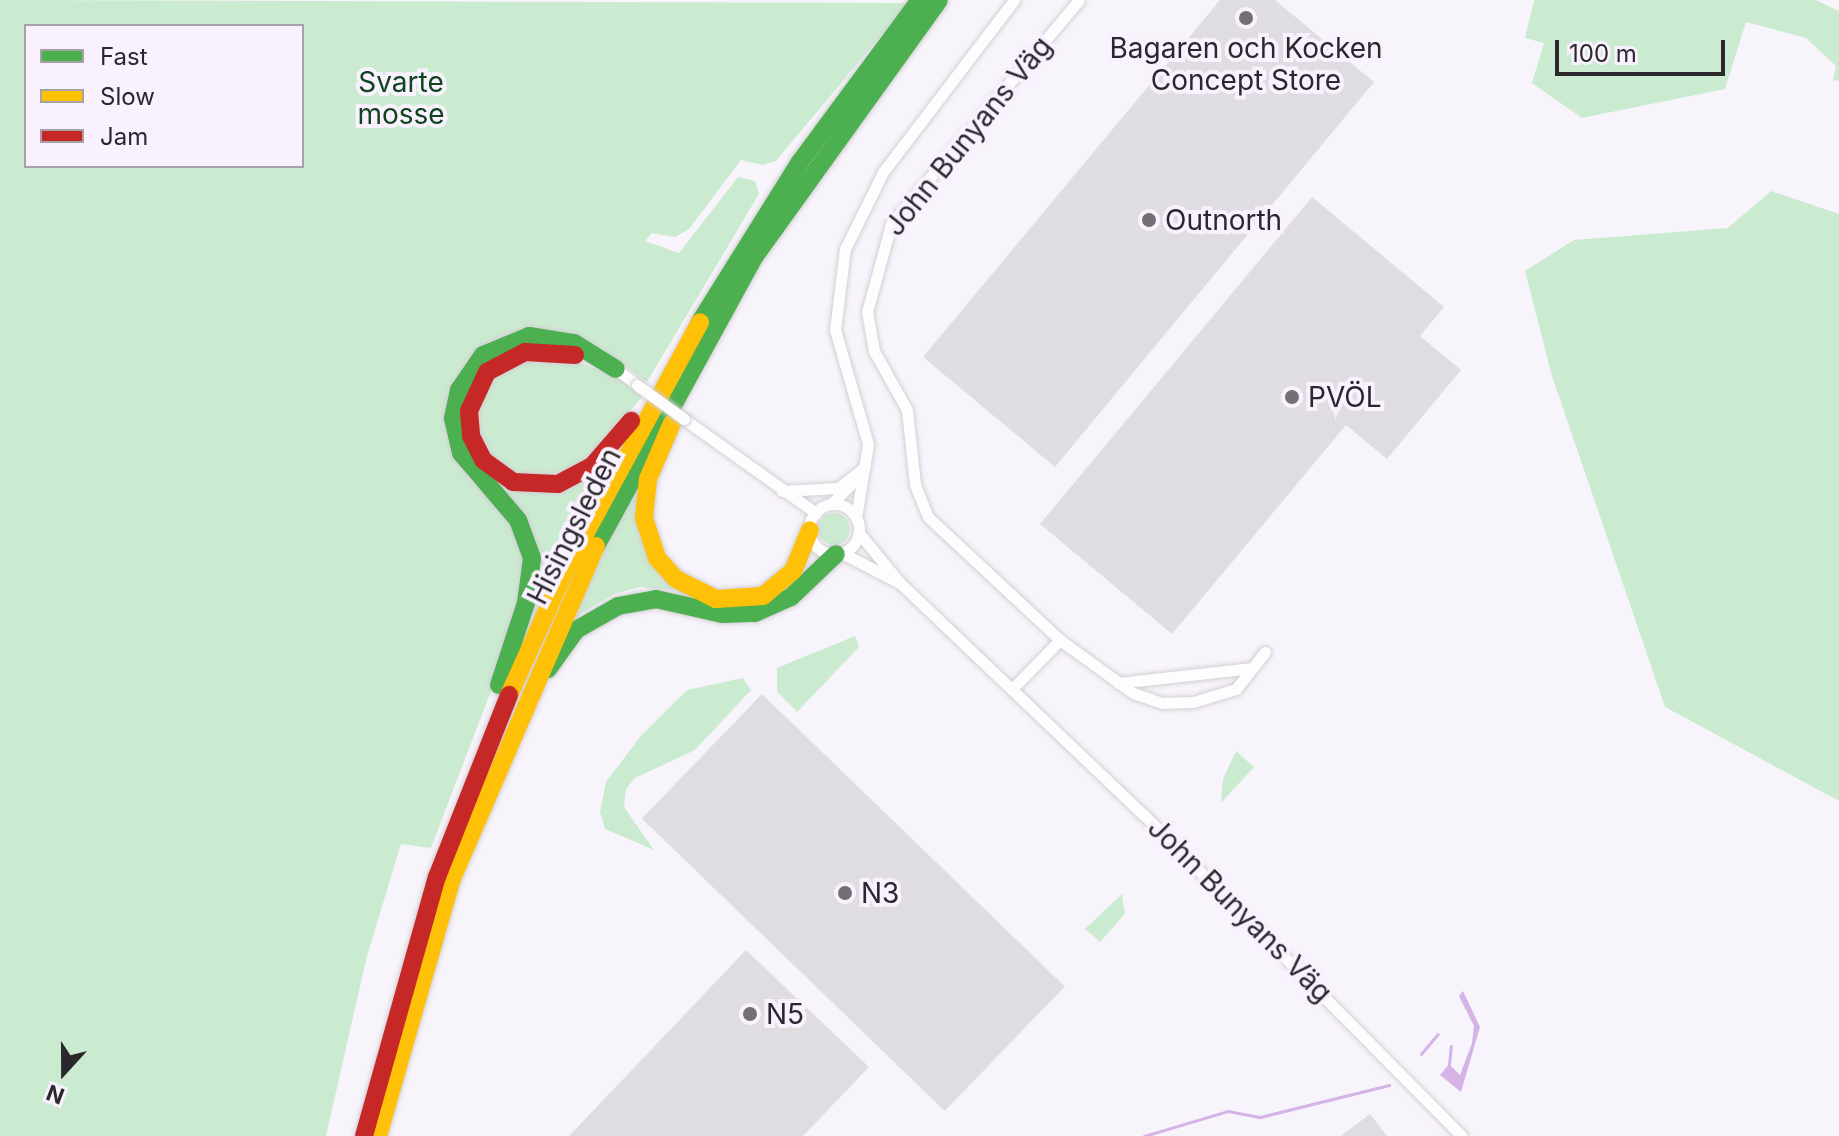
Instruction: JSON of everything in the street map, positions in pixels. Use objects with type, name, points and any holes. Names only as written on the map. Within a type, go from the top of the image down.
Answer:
[{"type":"highway","name":"Hisingsleden","points":[[364,1136],[399,999],[456,826],[543,618],[677,358],[800,162],[920,0]]},
{"type":"highway","name":"Hisingsleden","points":[[378,1136],[437,923],[507,734],[599,536],[729,299],[840,130],[939,0]]},
{"type":"highway","points":[[729,299],[729,317],[691,383],[648,479],[650,541],[685,586],[716,599],[742,600],[780,586],[803,557],[813,522]]},
{"type":"highway","points":[[456,826],[451,813],[517,635],[532,570],[522,526],[471,469],[458,445],[453,418],[459,390],[483,355],[529,336],[574,343],[616,369]]},
{"type":"highway","points":[[616,369],[546,351],[497,363],[479,383],[470,406],[479,455],[519,484],[546,486],[575,477],[609,449],[659,372],[677,358]]},
{"type":"highway","points":[[507,734],[520,728],[560,649],[597,615],[656,599],[722,614],[755,613],[791,597],[839,553]]},
{"type":"street","points":[[616,369],[781,491],[813,522],[818,548],[839,553],[859,533],[856,518],[867,434],[835,330],[845,249],[883,172],[1014,0]]},
{"type":"street","name":"John Bunyans Väg","points":[[1079,0],[891,224],[867,312],[874,351],[910,419],[915,484],[928,517],[1060,640],[1117,683],[1162,703],[1193,702],[1236,689],[1265,652]]},
{"type":"street","points":[[781,491],[838,488],[865,467]]},
{"type":"street","points":[[813,522],[865,467]]},
{"type":"street","points":[[829,505],[844,507],[856,518]]},
{"type":"street","name":"John Bunyans Väg","points":[[859,533],[899,582],[1012,689],[1462,1136]]},
{"type":"street","name":"John Bunyans Väg","points":[[839,553],[899,582]]},
{"type":"street","points":[[1012,689],[1060,640]]},
{"type":"street","points":[[1117,683],[1252,668]]},
{"type":"green space","name":"Svarte mosse","points":[[0,0],[908,3],[776,161],[763,165],[741,160],[689,229],[675,237],[652,233],[645,241],[679,253],[738,177],[755,181],[759,194],[647,382],[602,349],[528,329],[487,343],[458,375],[452,451],[468,478],[510,519],[527,574],[501,665],[431,848],[401,844],[367,956],[326,1136],[0,1136]]},
{"type":"green space","points":[[1534,0],[1816,0],[1839,11],[1839,81],[1833,80],[1836,66],[1806,38],[1746,22],[1725,89],[1582,118],[1532,83],[1544,43],[1525,38]]},
{"type":"green space","points":[[1771,191],[1839,214],[1839,801],[1665,707],[1552,376],[1525,271],[1574,240],[1728,228]]},
{"type":"green space","points":[[566,358],[616,376],[643,396],[576,471],[524,480],[482,452],[474,406],[480,391],[517,360]]},
{"type":"green space","points":[[620,448],[520,650],[538,566],[476,460],[525,491]]},
{"type":"green space","points":[[644,464],[655,568],[674,590],[640,587],[614,594],[580,614],[553,641]]},
{"type":"green space","points":[[834,513],[845,518],[850,529],[845,540],[834,545],[823,540],[818,529],[823,518]]},
{"type":"green space","points":[[855,636],[859,647],[797,712],[777,692],[777,668]]},
{"type":"green space","points":[[743,678],[751,690],[695,750],[635,778],[626,789],[624,807],[654,850],[605,829],[600,812],[606,782],[640,737],[687,690]]},
{"type":"green space","points":[[1236,751],[1254,767],[1221,803],[1223,779]]},
{"type":"green space","points":[[1122,894],[1125,914],[1100,942],[1085,929]]},
{"type":"shaded area","points":[[1463,991],[1480,1027],[1461,1092],[1440,1075],[1449,1064],[1460,1075],[1472,1043],[1474,1026],[1459,996]]},
{"type":"building","name":"Outnorth","points":[[1220,0],[1275,0],[1374,82],[1055,467],[923,357]]},
{"type":"building","name":"PVÖL","points":[[1312,197],[1444,307],[1420,336],[1461,370],[1387,459],[1346,425],[1172,634],[1040,524]]},
{"type":"building","name":"N3","points":[[762,694],[1065,986],[945,1111],[642,818]]},
{"type":"building","name":"N5","points":[[746,950],[869,1067],[803,1136],[569,1136]]},
{"type":"building","points":[[1370,1114],[1387,1136],[1341,1136]]},
{"type":"waterway","points":[[1421,1054],[1438,1034]]},
{"type":"waterway","points":[[1449,1064],[1451,1046]]},
{"type":"waterway","points":[[1144,1136],[1228,1111],[1260,1117],[1389,1085]]},
{"type":"traffic: fast","points":[[700,322],[800,162],[920,0]]},
{"type":"traffic: fast","points":[[596,546],[755,256],[939,0]]},
{"type":"traffic: fast","points":[[499,685],[526,603],[532,558],[518,520],[461,453],[453,418],[459,390],[483,355],[529,336],[574,343],[616,369]]},
{"type":"traffic: fast","points":[[548,669],[576,630],[618,606],[656,599],[722,614],[755,613],[791,597],[836,554]]},
{"type":"traffic: slow","points":[[509,695],[565,571],[700,322]]},
{"type":"traffic: slow","points":[[672,423],[648,479],[644,518],[657,558],[676,579],[716,599],[763,596],[793,571],[810,530]]},
{"type":"traffic: slow","points":[[378,1136],[451,881],[596,546]]},
{"type":"traffic: jam","points":[[575,355],[525,352],[487,372],[469,411],[471,436],[483,460],[513,482],[558,484],[592,466],[631,421]]},
{"type":"traffic: jam","points":[[364,1136],[437,877],[509,695]]},
{"type":"place","name":"Bagaren och Kocken Concept Store","points":[[1246,18]]},
{"type":"place","name":"Outnorth","points":[[1149,220]]},
{"type":"place","name":"PVÖL","points":[[1292,397]]},
{"type":"place","name":"N3","points":[[845,893]]},
{"type":"place","name":"N5","points":[[750,1014]]}]
